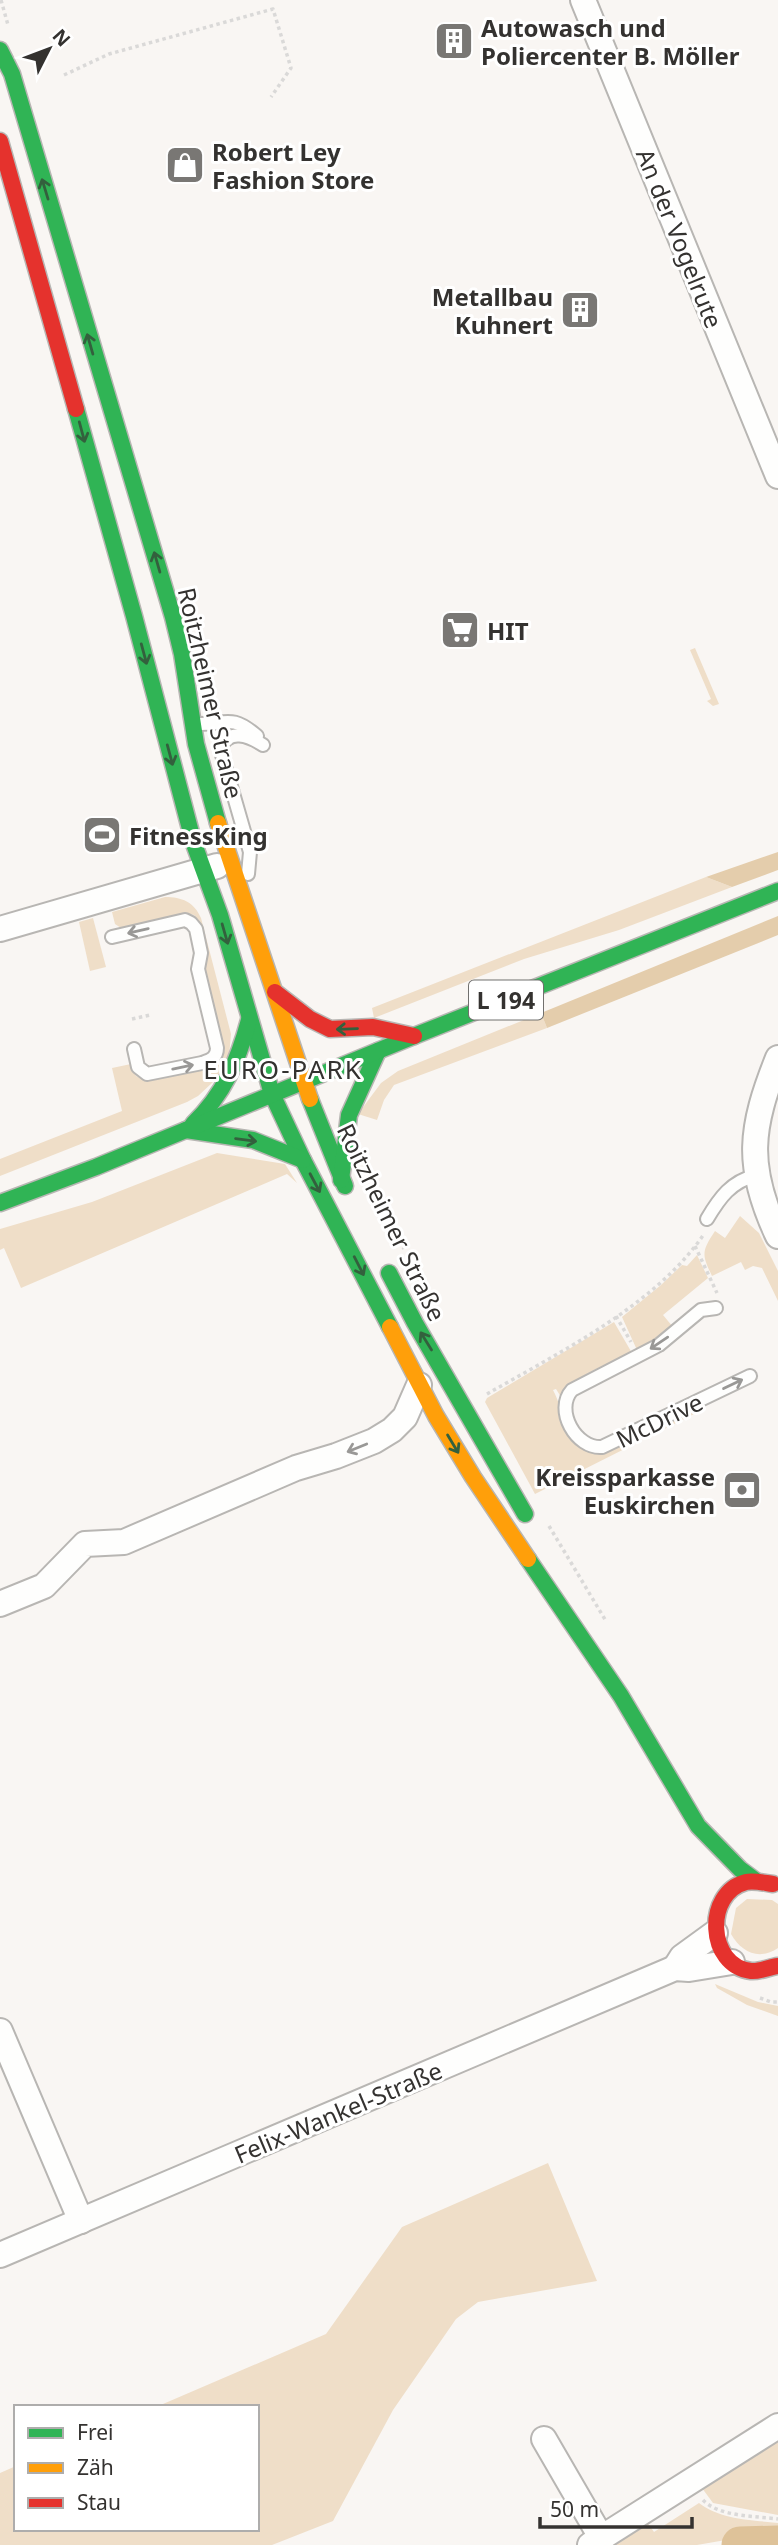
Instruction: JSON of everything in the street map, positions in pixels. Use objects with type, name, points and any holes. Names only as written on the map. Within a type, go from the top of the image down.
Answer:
[{"type":"street","name":"An der Vogelrute","points":[[583,0],[778,476]]},
{"type":"street","name":"Roitzheimer Straße","points":[[0,50],[12,74],[53,247],[87,371],[105,394],[142,481],[178,637],[196,744],[207,786],[285,1019],[303,1082],[341,1180],[354,1204]]},
{"type":"street","name":"Roitzheimer Straße","points":[[0,141],[154,689],[176,780],[220,915],[272,1094],[419,1385],[473,1477],[621,1696],[698,1826],[708,1833],[735,1867],[756,1881]]},
{"type":"street","points":[[0,929],[231,861]]},
{"type":"street","name":"L 194","points":[[0,1203],[778,891]]},
{"type":"street","points":[[275,992],[310,1019],[330,1029],[373,1027],[414,1036]]},
{"type":"street","name":"L 194","points":[[186,1130],[204,1115],[229,1081],[238,1062],[249,1020]]},
{"type":"street","points":[[341,1180],[349,1115],[378,1051]]},
{"type":"street","points":[[778,1058],[767,1085],[757,1123],[757,1175],[763,1202],[778,1236]]},
{"type":"street","name":"L 194","points":[[186,1130],[253,1140],[303,1160]]},
{"type":"street","name":"Roitzheimer Straße","points":[[384,1263],[459,1401],[535,1532]]},
{"type":"street","points":[[0,1604],[44,1586],[85,1544],[124,1542],[289,1471],[380,1438],[405,1418],[419,1385]]},
{"type":"street","name":"Roitzheimer Straße","points":[[578,1604],[592,1628],[621,1696]]},
{"type":"street","name":"Roitzheimer Straße","points":[[698,1826],[699,1837],[716,1873],[723,1900]]},
{"type":"street","points":[[778,1886],[756,1881],[740,1885],[723,1900],[715,1916],[715,1933],[721,1949],[732,1962],[748,1969],[772,1968],[778,1983]]},
{"type":"street","name":"Felix-Wankel-Straße","points":[[675,1968],[682,1957],[715,1933]]},
{"type":"street","name":"Felix-Wankel-Straße","points":[[0,2255],[675,1968],[688,1969],[732,1962]]},
{"type":"street","points":[[0,2031],[81,2221]]},
{"type":"street","points":[[544,2439],[596,2542],[778,2426]]},
{"type":"lane","points":[[21,215],[53,247]]},
{"type":"lane","points":[[59,347],[87,371]]},
{"type":"lane","points":[[154,689],[173,708],[194,723],[231,721],[241,724],[258,737],[262,745],[243,735],[234,735],[225,739],[220,748],[250,852],[245,899]]},
{"type":"lane","points":[[112,937],[185,920],[196,929],[200,948],[198,969],[217,1048],[215,1055],[202,1063],[147,1074],[138,1068],[134,1049]]},
{"type":"lane","points":[[708,1219],[728,1188],[743,1178],[757,1175]]},
{"type":"lane","name":"McDrive","points":[[718,1304],[701,1310],[659,1345],[572,1390],[565,1401],[566,1415],[576,1437],[589,1446],[601,1447],[750,1376]]},
{"type":"path","points":[[64,75],[109,54],[273,9],[291,68],[271,97]]},
{"type":"path","points":[[132,1019],[150,1015]]},
{"type":"path","points":[[459,1401],[470,1396],[487,1394],[617,1318],[695,1246],[709,1226],[708,1219]]},
{"type":"path","points":[[695,1246],[718,1304]]},
{"type":"path","points":[[691,2482],[711,2507],[778,2519]]},
{"type":"shaded area","points":[[695,648],[719,704],[713,706],[707,701],[711,699],[690,650]]},
{"type":"shaded area","points":[[778,852],[778,870],[732,887],[706,877]]},
{"type":"shaded area","points":[[706,877],[732,887],[619,930],[524,959],[374,1018],[372,1008]]},
{"type":"shaded area","points":[[165,897],[187,902],[201,918],[231,1034],[228,1068],[198,1096],[187,1102],[0,1176],[0,1159],[122,1111],[112,1068],[131,1064],[136,1076],[147,1081],[211,1066],[221,1059],[222,1048],[203,970],[206,950],[200,922],[194,915],[185,913],[121,928],[115,924],[112,912]]},
{"type":"shaded area","points":[[778,916],[778,935],[547,1028],[541,1013]]},
{"type":"shaded area","points":[[93,918],[106,967],[90,971],[79,922]]},
{"type":"shaded area","points":[[541,1013],[547,1028],[394,1085],[384,1100],[377,1120],[358,1114],[381,1083],[398,1071]]},
{"type":"shaded area","points":[[217,1153],[285,1164],[297,1183],[287,1174],[21,1288],[4,1248],[0,1250],[0,1229],[92,1202]]},
{"type":"shaded area","points":[[740,1216],[759,1233],[778,1271],[778,1301],[762,1268],[753,1266],[745,1270],[741,1262],[712,1276],[704,1254],[710,1238],[715,1231],[725,1238]]},
{"type":"shaded area","points":[[697,1255],[708,1278],[663,1315],[673,1327],[657,1340],[637,1350],[622,1317],[682,1265],[687,1266]]},
{"type":"shaded area","points":[[614,1322],[632,1353],[582,1377],[561,1397],[556,1389],[553,1390],[567,1428],[577,1444],[595,1452],[694,1409],[696,1413],[535,1494],[485,1402],[487,1398]]},
{"type":"shaded area","points":[[747,1899],[772,1900],[778,1904],[778,1948],[771,1952],[751,1953],[740,1946],[731,1934],[736,1908]]},
{"type":"shaded area","points":[[715,1984],[758,2002],[778,2006],[778,2016],[747,2005],[717,1988]]},
{"type":"shaded area","points":[[548,2163],[597,2281],[478,2302],[456,2319],[393,2410],[333,2521],[272,2545],[0,2545],[0,2473],[14,2467],[14,2531],[259,2531],[259,2405],[161,2405],[326,2334],[402,2227]]},
{"type":"shaded area","points":[[778,2434],[778,2515],[713,2503],[699,2484]]},
{"type":"shaded area","points":[[699,2503],[727,2516],[778,2523],[778,2537],[743,2537],[697,2545],[602,2545],[645,2519],[654,2532]]},
{"type":"waterway","points":[[740,2545],[778,2544]]},
{"type":"traffic: fast","points":[[0,50],[12,74],[173,617],[182,654],[196,744],[218,823]]},
{"type":"traffic: fast","points":[[76,409],[194,844],[220,915],[272,1094],[303,1160],[390,1327]]},
{"type":"traffic: fast","points":[[0,1203],[96,1167],[414,1036],[778,891]]},
{"type":"traffic: fast","points":[[193,1124],[221,1089],[240,1049],[249,1020]]},
{"type":"traffic: fast","points":[[341,1180],[349,1115],[378,1051]]},
{"type":"traffic: fast","points":[[310,1099],[345,1186]]},
{"type":"traffic: fast","points":[[186,1130],[253,1140],[303,1160]]},
{"type":"traffic: fast","points":[[389,1273],[525,1514]]},
{"type":"traffic: fast","points":[[528,1559],[621,1696],[698,1826],[740,1869],[756,1881]]},
{"type":"traffic: slow","points":[[218,823],[310,1099]]},
{"type":"traffic: slow","points":[[390,1327],[436,1416],[528,1559]]},
{"type":"traffic: jam","points":[[0,141],[76,409]]},
{"type":"traffic: jam","points":[[275,992],[310,1019],[330,1029],[373,1027],[414,1036]]},
{"type":"traffic: jam","points":[[773,1884],[749,1881],[732,1889],[723,1900],[716,1929],[719,1944],[726,1957],[736,1966],[751,1971],[778,1966]]},
{"type":"place","name":"Autowasch und Poliercenter B. Möller","points":[[454,41]]},
{"type":"place","name":"Robert Ley Fashion Store","points":[[185,165]]},
{"type":"place","name":"Metallbau Kuhnert","points":[[580,310]]},
{"type":"place","name":"HIT","points":[[460,630]]},
{"type":"place","name":"FitnessKing","points":[[102,835]]},
{"type":"place","name":"Kreissparkasse Euskirchen","points":[[742,1490]]},
{"type":"district","name":"EURO-PARK","points":[[283,1069]]}]
